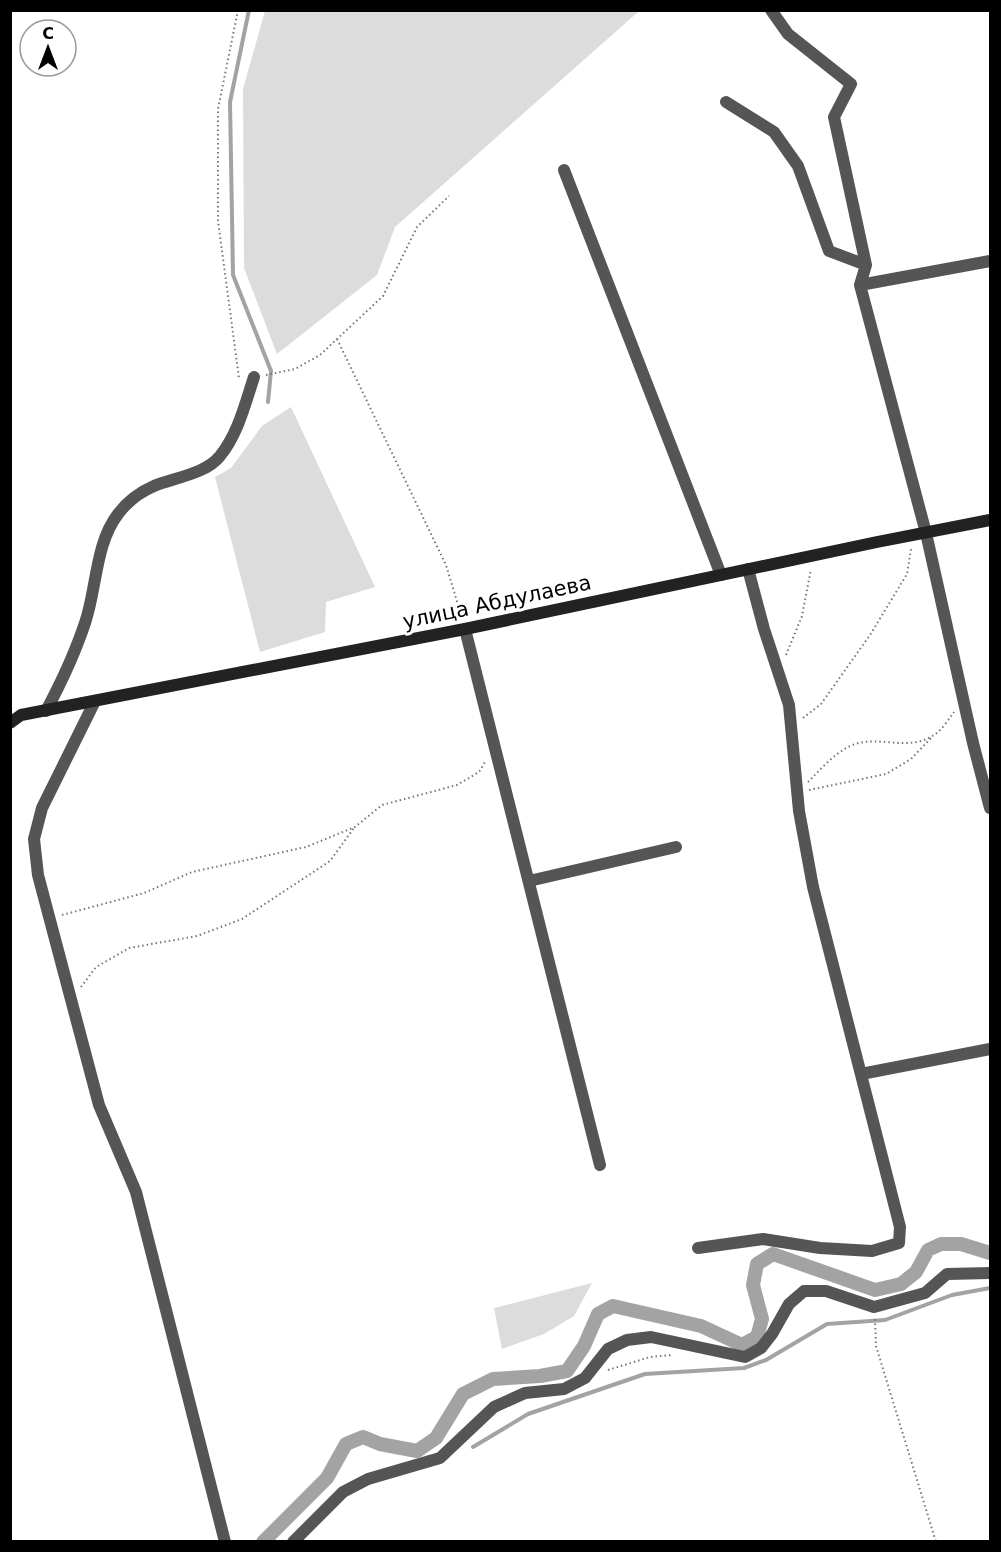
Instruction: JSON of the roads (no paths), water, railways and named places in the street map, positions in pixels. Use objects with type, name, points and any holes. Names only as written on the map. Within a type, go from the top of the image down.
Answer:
[{"type":"main road","name":"улица Абдулаева","points":[[14,719],[94,701],[465,629],[990,520]]},
{"type":"street","points":[[771,10],[788,34],[851,84],[834,117],[866,265],[860,285],[920,534],[965,701],[990,808]]},
{"type":"street","points":[[726,102],[774,132],[798,166],[829,251],[866,265]]},
{"type":"street","points":[[564,170],[722,575]]},
{"type":"street","points":[[860,285],[990,261]]},
{"type":"street","points":[[46,711],[60,686],[86,622],[103,544],[117,515],[133,498],[152,486],[197,472],[219,458],[237,428],[254,377]]},
{"type":"street","points":[[698,1248],[763,1239],[820,1248],[872,1251],[899,1243],[900,1227],[813,887],[798,792],[789,705],[764,629],[748,569]]},
{"type":"street","points":[[465,629],[600,1165]]},
{"type":"street","points":[[94,701],[42,808],[34,839],[38,875],[99,1105],[136,1192],[225,1542]]},
{"type":"street","points":[[529,881],[676,847]]},
{"type":"street","points":[[861,1074],[990,1048]]},
{"type":"street","points":[[293,1542],[343,1492],[368,1479],[440,1458],[494,1407],[525,1393],[564,1389],[585,1378],[608,1349],[627,1340],[651,1337],[745,1357],[761,1348],[789,1304],[804,1291],[825,1291],[874,1307],[925,1293],[947,1274],[990,1273]]},
{"type":"waterway","points":[[249,10],[230,102],[233,275],[271,371],[268,402]]},
{"type":"waterway","points":[[263,1542],[327,1478],[346,1444],[363,1437],[380,1444],[417,1451],[436,1438],[463,1394],[493,1379],[540,1376],[567,1371],[584,1346],[598,1314],[613,1306],[701,1326],[742,1345],[757,1337],[762,1319],[753,1285],[757,1264],[773,1254],[875,1290],[901,1284],[916,1272],[928,1250],[941,1244],[961,1244],[990,1253]]},
{"type":"waterway","points":[[473,1447],[528,1414],[645,1374],[744,1368],[766,1360],[827,1324],[885,1320],[952,1295],[990,1288]]}]
